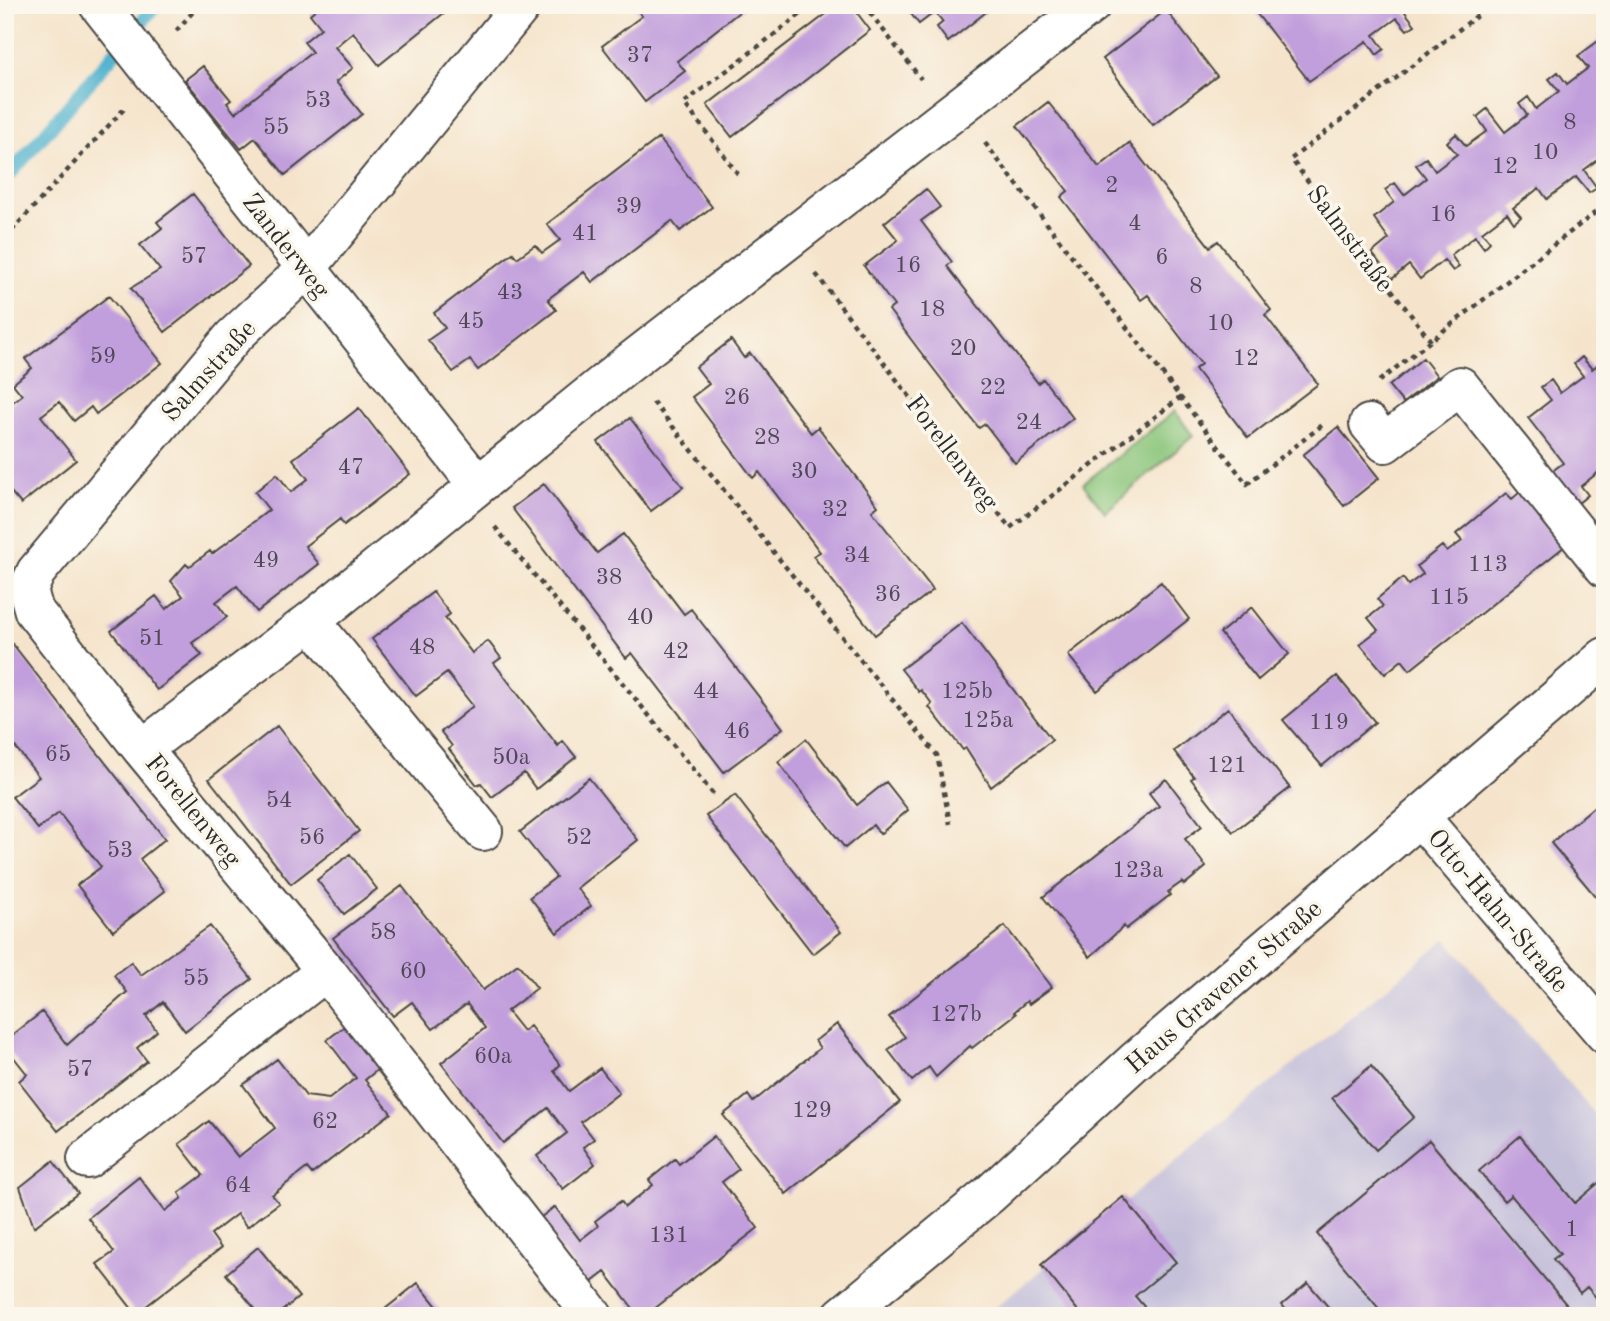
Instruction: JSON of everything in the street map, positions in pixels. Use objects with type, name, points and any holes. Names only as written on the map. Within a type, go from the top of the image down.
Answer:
[{"type":"street","name":"Salmstraße","points":[[142,749],[34,611],[28,590],[36,572],[233,337],[306,269],[522,5]]},
{"type":"street","name":"Forellenweg","points":[[593,1316],[326,971],[142,749],[311,621],[625,366],[1091,5]]},
{"type":"street","name":"Zanderweg","points":[[103,11],[306,269],[472,488]]},
{"type":"street","points":[[1369,424],[1385,443],[1460,386],[1605,568]]},
{"type":"street","points":[[311,621],[483,831]]},
{"type":"street","name":"Haus Gravener Straße","points":[[842,1316],[990,1194],[1134,1062],[1605,657]]},
{"type":"street","name":"Otto-Hahn-Straße","points":[[1420,817],[1605,1034]]},
{"type":"street","points":[[87,1159],[326,971]]},
{"type":"path","points":[[738,174],[684,103],[813,5]]},
{"type":"path","points":[[864,5],[954,112],[1247,484]]},
{"type":"path","name":"Salmstraße","points":[[1491,5],[1291,159],[1431,341],[1605,205]]},
{"type":"path","points":[[5,238],[151,75]]},
{"type":"path","name":"Forellenweg","points":[[789,239],[1010,527],[1181,397]]},
{"type":"path","points":[[625,366],[937,755],[950,824]]},
{"type":"path","points":[[472,488],[714,794]]},
{"type":"shaded area","points":[[1446,939],[1605,1126],[1605,1316],[985,1316]]},
{"type":"green space","points":[[1175,411],[1193,436],[1105,512],[1083,484]]},
{"type":"building","points":[[321,5],[454,5],[379,65],[353,32],[335,47],[353,68],[336,82],[362,114],[285,175],[255,138],[241,149],[185,80],[203,66],[231,100],[227,103],[235,113],[312,52],[304,42],[321,28],[310,14]]},
{"type":"building","points":[[634,5],[748,5],[677,61],[685,71],[645,102],[602,46],[642,16]]},
{"type":"building","points":[[838,5],[851,5],[870,30],[732,137],[707,105]]},
{"type":"building","points":[[904,5],[995,5],[948,42],[937,27],[943,22],[935,12],[919,24]]},
{"type":"building","points":[[1250,5],[1413,5],[1405,12],[1415,25],[1407,30],[1397,18],[1374,35],[1384,49],[1377,55],[1367,41],[1309,81]]},
{"type":"building","points":[[1166,10],[1217,76],[1153,125],[1103,59]]},
{"type":"building","points":[[1605,36],[1605,154],[1584,170],[1597,188],[1589,193],[1576,177],[1547,199],[1539,188],[1513,208],[1521,217],[1514,223],[1507,213],[1482,232],[1490,242],[1484,248],[1475,236],[1451,255],[1459,267],[1453,271],[1444,260],[1420,279],[1409,265],[1392,279],[1372,253],[1389,239],[1374,218],[1394,202],[1385,190],[1395,183],[1404,195],[1426,178],[1416,165],[1426,158],[1435,171],[1457,154],[1447,142],[1456,134],[1466,146],[1487,131],[1477,117],[1487,109],[1505,132],[1527,115],[1519,104],[1528,97],[1536,109],[1559,91],[1549,79],[1558,72],[1567,84],[1588,68],[1578,56]]},
{"type":"building","points":[[1048,102],[1099,167],[1129,143],[1210,247],[1218,241],[1271,310],[1265,315],[1318,384],[1248,438],[1195,369],[1201,364],[1148,295],[1141,300],[1061,197],[1068,191],[1017,126]]},
{"type":"building","points":[[659,138],[712,207],[680,231],[672,221],[592,282],[584,272],[548,299],[556,310],[478,370],[470,360],[453,372],[428,340],[445,328],[434,313],[513,253],[517,258],[535,245],[542,253],[560,240],[547,224]]},
{"type":"building","points":[[926,189],[940,207],[921,221],[952,262],[947,266],[1038,383],[1043,379],[1073,418],[1015,463],[985,424],[979,428],[919,350],[889,310],[894,306],[864,266],[898,240],[884,223]]},
{"type":"building","points":[[193,194],[249,266],[165,332],[131,288],[160,270],[140,245],[162,228],[157,222]]},
{"type":"building","points":[[109,296],[162,363],[96,414],[91,407],[74,421],[59,402],[41,416],[76,460],[21,504],[5,485],[5,408],[22,395],[13,384],[32,368],[25,359]]},
{"type":"building","points":[[731,340],[744,358],[750,353],[811,433],[818,427],[878,506],[872,511],[933,590],[875,635],[813,556],[820,552],[759,472],[753,478],[692,397],[709,384],[696,367]]},
{"type":"building","points":[[1582,357],[1592,369],[1605,359],[1605,467],[1581,486],[1588,495],[1572,508],[1547,475],[1563,463],[1528,418],[1551,400],[1541,387],[1551,380],[1560,393],[1583,376],[1574,364]]},
{"type":"building","points":[[1423,358],[1437,376],[1403,403],[1389,386]]},
{"type":"building","points":[[359,408],[410,474],[344,525],[340,519],[305,546],[319,564],[257,612],[237,586],[216,602],[227,617],[192,643],[202,655],[157,690],[111,631],[156,596],[166,609],[183,596],[171,581],[186,564],[189,567],[210,551],[212,554],[269,510],[255,492],[277,474],[291,492],[308,479],[293,459]]},
{"type":"building","points":[[630,418],[683,487],[651,511],[598,442]]},
{"type":"building","points":[[1338,427],[1379,478],[1344,506],[1303,455]]},
{"type":"building","points":[[544,484],[597,553],[623,534],[684,614],[691,609],[783,728],[724,772],[632,653],[626,658],[512,508]]},
{"type":"building","points":[[1526,487],[1570,542],[1410,670],[1402,660],[1385,674],[1360,644],[1378,630],[1368,618],[1383,606],[1377,599],[1403,578],[1408,585],[1423,574],[1417,566],[1442,546],[1447,552],[1462,541],[1456,534],[1506,493],[1512,499]]},
{"type":"building","points":[[1161,582],[1189,619],[1097,691],[1068,655]]},
{"type":"building","points":[[433,592],[450,614],[445,618],[472,653],[488,641],[501,658],[494,663],[558,746],[563,741],[576,757],[536,789],[524,773],[492,797],[481,783],[477,785],[449,749],[452,746],[441,732],[473,706],[447,673],[416,696],[372,639]]},
{"type":"building","points":[[1252,607],[1289,654],[1258,680],[1220,633]]},
{"type":"building","points":[[962,623],[1052,740],[991,787],[966,748],[963,750],[929,707],[932,704],[927,697],[921,690],[919,692],[901,669]]},
{"type":"building","points":[[5,634],[165,839],[140,859],[165,891],[113,931],[77,885],[101,867],[59,813],[38,829],[12,797],[39,777],[5,734]]},
{"type":"building","points":[[1337,676],[1375,722],[1322,766],[1283,720]]},
{"type":"building","points":[[1228,708],[1290,788],[1233,832],[1191,779],[1194,777],[1174,751]]},
{"type":"building","points":[[277,726],[359,831],[291,884],[209,779]]},
{"type":"building","points":[[806,739],[857,805],[886,782],[908,810],[880,834],[873,825],[845,848],[778,762]]},
{"type":"building","points":[[589,778],[638,840],[577,888],[591,906],[557,933],[530,897],[556,877],[520,832]]},
{"type":"building","points":[[1166,779],[1202,826],[1185,839],[1206,867],[1184,885],[1182,882],[1168,892],[1170,895],[1126,929],[1124,926],[1090,957],[1043,897],[1159,806],[1149,793]]},
{"type":"building","points":[[735,795],[841,932],[813,954],[706,816]]},
{"type":"building","points":[[1596,805],[1605,815],[1605,908],[1551,843]]},
{"type":"building","points":[[350,854],[377,889],[344,914],[317,880]]},
{"type":"building","points":[[402,886],[483,990],[518,964],[537,988],[507,1011],[523,1031],[530,1026],[560,1065],[554,1071],[569,1091],[600,1068],[619,1093],[581,1122],[594,1139],[583,1147],[595,1164],[563,1189],[537,1156],[567,1133],[548,1108],[503,1143],[441,1063],[485,1028],[467,1004],[433,1029],[412,1002],[393,1016],[333,938]]},
{"type":"building","points":[[210,926],[252,979],[185,1031],[163,1002],[146,1016],[157,1031],[137,1048],[147,1061],[58,1131],[19,1081],[27,1074],[5,1046],[5,1041],[42,1012],[67,1045],[127,992],[114,975],[131,962],[141,975]]},
{"type":"building","points":[[1005,926],[1052,987],[1029,1004],[1027,1001],[1014,1012],[1016,1014],[972,1048],[970,1046],[936,1077],[929,1067],[912,1081],[888,1050],[905,1037],[889,1017]]},
{"type":"building","points":[[350,1022],[383,1065],[365,1080],[391,1113],[312,1174],[307,1168],[272,1195],[279,1203],[247,1227],[237,1214],[211,1234],[221,1248],[136,1314],[97,1264],[114,1252],[88,1218],[139,1177],[165,1211],[182,1198],[179,1193],[203,1175],[179,1144],[209,1121],[238,1157],[275,1128],[243,1085],[277,1059],[306,1096],[329,1099],[356,1078],[327,1040]]},
{"type":"building","points":[[837,1024],[900,1102],[786,1194],[723,1115],[748,1095],[753,1102],[820,1048],[815,1041]]},
{"type":"building","points":[[1371,1066],[1414,1117],[1376,1150],[1332,1098]]},
{"type":"building","points":[[714,1136],[739,1169],[722,1182],[758,1228],[645,1316],[639,1316],[605,1272],[588,1285],[537,1220],[555,1207],[580,1240],[598,1226],[595,1221],[621,1201],[625,1207],[653,1185],[649,1180],[675,1159],[679,1164]]},
{"type":"building","points":[[1520,1136],[1575,1203],[1603,1179],[1605,1181],[1605,1308],[1587,1287],[1580,1293],[1553,1259],[1560,1254],[1511,1195],[1504,1201],[1479,1171]]},
{"type":"building","points":[[1429,1140],[1576,1316],[1385,1316],[1317,1234]]},
{"type":"building","points":[[53,1161],[78,1193],[34,1227],[20,1187]]},
{"type":"building","points":[[1123,1197],[1176,1262],[1135,1296],[1152,1316],[1075,1316],[1079,1312],[1041,1265]]},
{"type":"building","points":[[258,1247],[299,1297],[276,1316],[261,1316],[226,1274]]},
{"type":"building","points":[[418,1283],[445,1316],[382,1316],[380,1313]]},
{"type":"building","points":[[1308,1283],[1336,1316],[1291,1316],[1282,1305]]},
{"type":"waterway","points":[[5,180],[156,5]]}]
